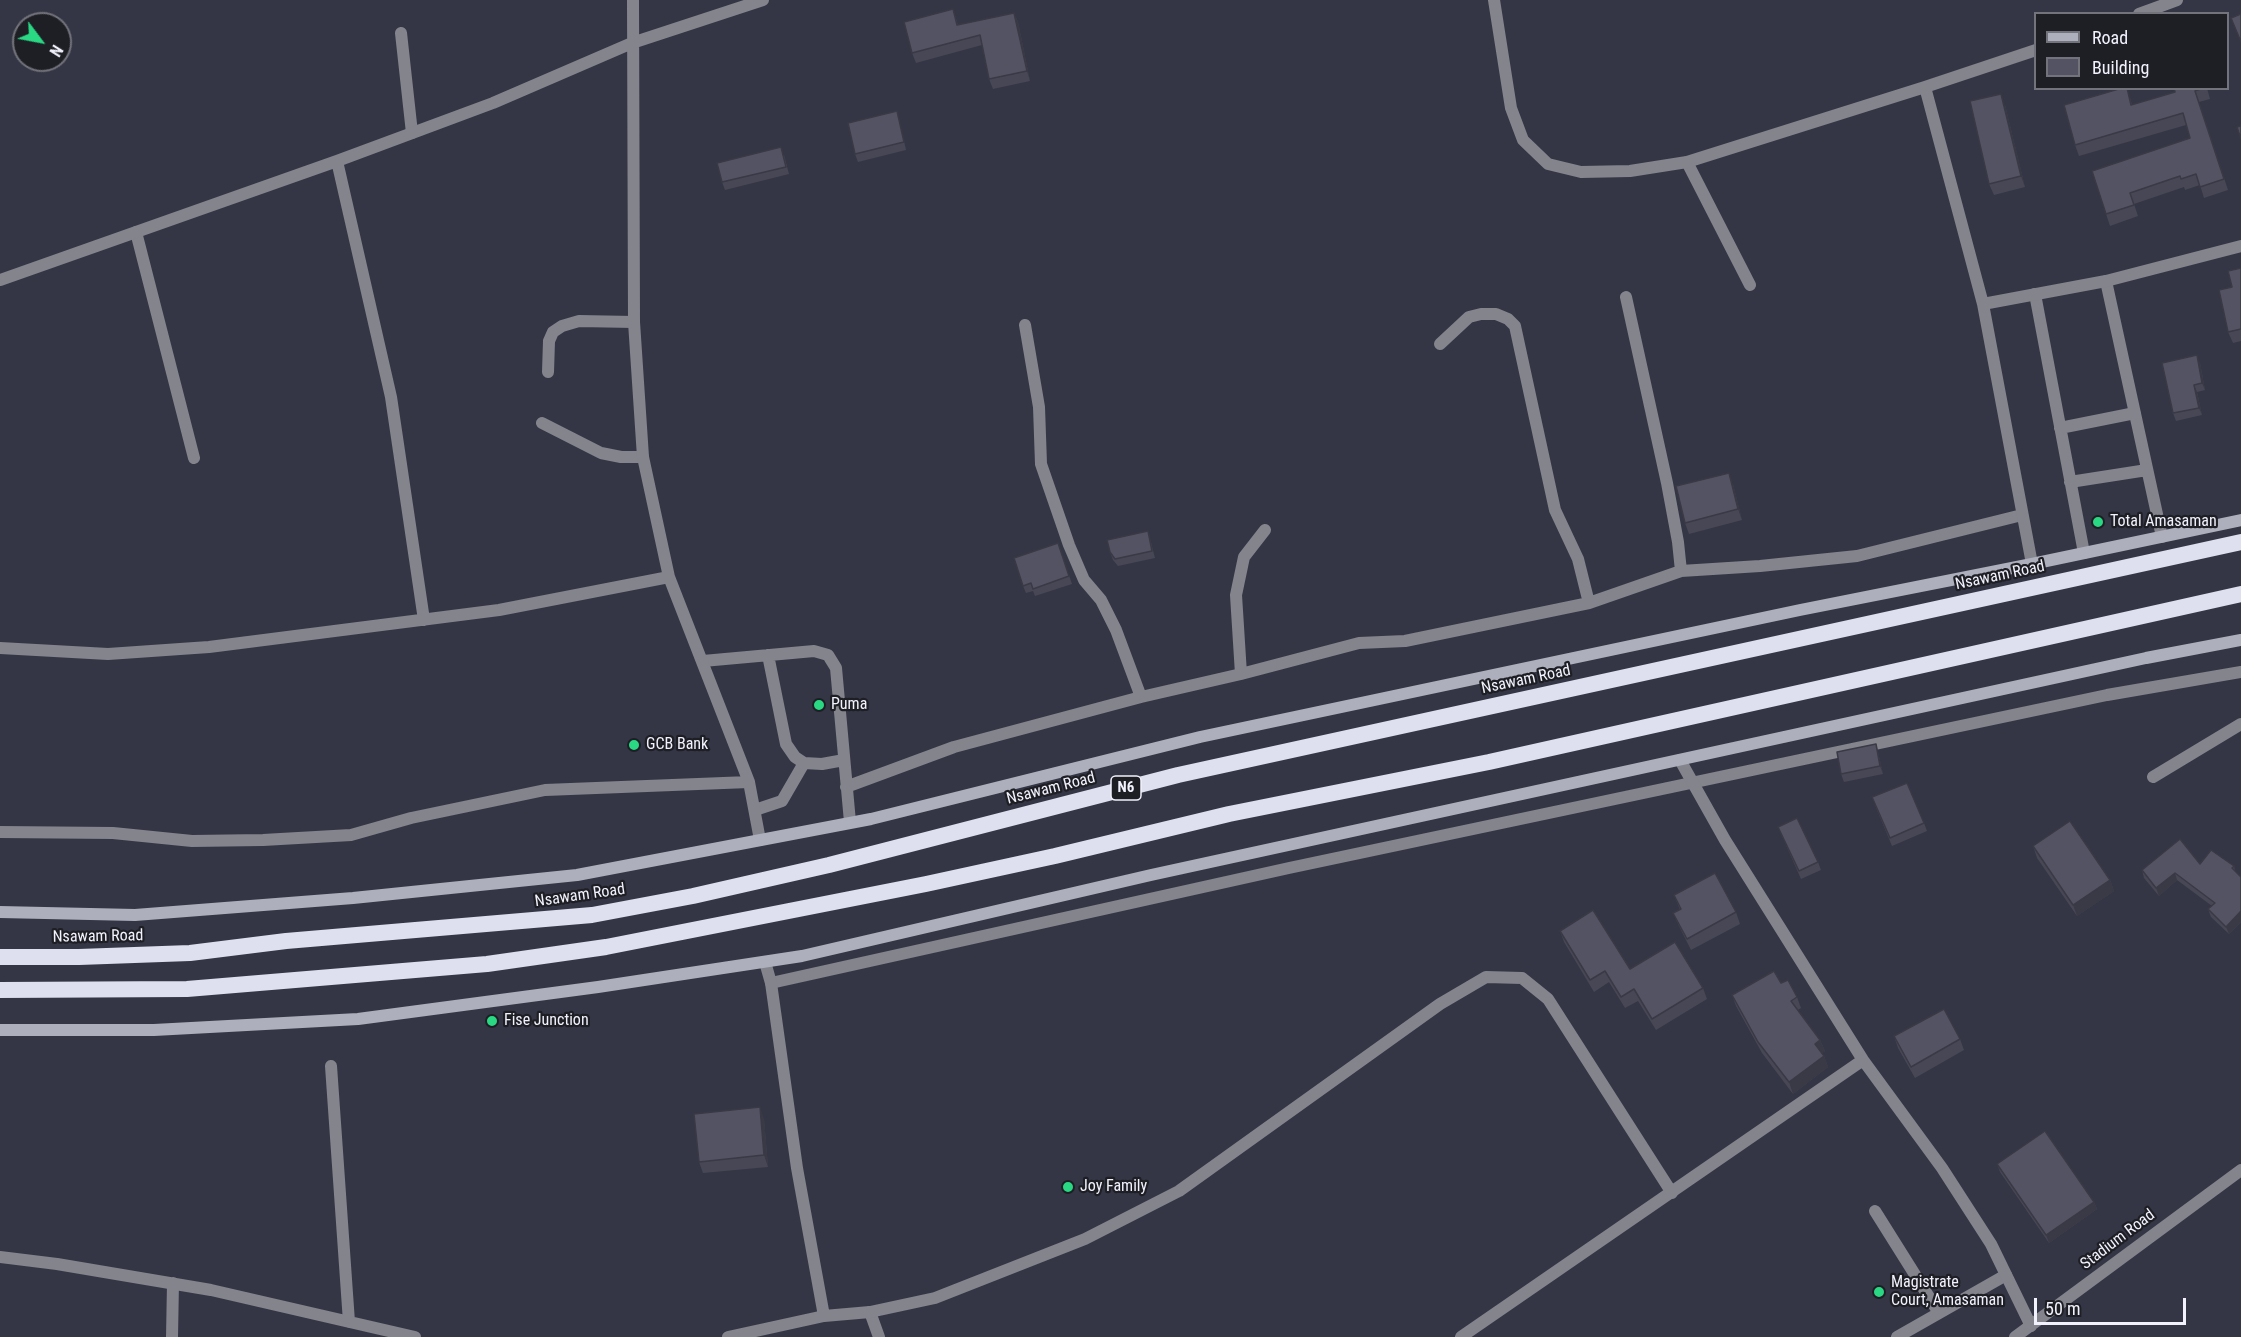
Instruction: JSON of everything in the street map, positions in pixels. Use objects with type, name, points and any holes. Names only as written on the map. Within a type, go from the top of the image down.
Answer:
[{"type":"highway","name":"Nsawam Road","points":[[0,957],[190,953],[286,941],[592,915],[693,896],[829,865],[1178,775],[2241,542]]},
{"type":"highway","points":[[0,990],[187,989],[487,964],[606,947],[926,884],[1229,814],[1489,762],[2241,594]]},
{"type":"main road","points":[[0,912],[135,915],[354,898],[577,875],[850,822],[1200,737],[1788,612],[2241,520]]},
{"type":"main road","points":[[0,1030],[154,1030],[358,1019],[598,987],[802,956],[1151,874],[2122,663],[2241,640]]},
{"type":"street","points":[[633,0],[634,322],[643,457],[669,577],[704,661],[749,782],[760,840]]},
{"type":"street","points":[[0,280],[337,161],[493,103],[632,43],[763,0]]},
{"type":"street","points":[[1494,0],[1511,108],[1523,140],[1548,164],[1581,172],[1630,171],[1688,162],[2034,51]]},
{"type":"street","points":[[2144,12],[2177,0]]},
{"type":"street","points":[[401,33],[412,133]]},
{"type":"street","points":[[1925,87],[1983,304],[2032,564]]},
{"type":"street","points":[[337,161],[391,397],[424,620]]},
{"type":"street","points":[[1688,162],[1750,285]]},
{"type":"street","points":[[136,232],[194,458]]},
{"type":"street","points":[[1983,304],[2106,281],[2241,246]]},
{"type":"street","points":[[2106,281],[2162,537]]},
{"type":"street","points":[[2035,294],[2084,553]]},
{"type":"street","points":[[1626,297],[1678,542],[1681,571]]},
{"type":"street","points":[[1440,344],[1469,317],[1481,314],[1496,314],[1508,319],[1515,326],[1555,510],[1578,559],[1589,603]]},
{"type":"street","points":[[549,372],[549,341],[553,332],[562,326],[579,321],[634,322]]},
{"type":"street","points":[[1025,324],[1038,407],[1041,464],[1084,580],[1101,600],[1116,630],[1142,697]]},
{"type":"street","points":[[2060,428],[2135,413]]},
{"type":"street","points":[[542,423],[602,453],[621,457],[643,457]]},
{"type":"street","points":[[2070,482],[2147,470]]},
{"type":"street","points":[[846,787],[954,747],[1359,643],[1405,641],[1589,603],[1681,571],[1857,556],[2022,515]]},
{"type":"street","points":[[1241,674],[1236,595],[1244,557],[1265,530]]},
{"type":"street","points":[[0,648],[108,654],[198,648],[499,610],[669,577]]},
{"type":"street","points":[[704,661],[814,651],[828,655],[836,668],[850,822]]},
{"type":"street","points":[[768,655],[786,744],[795,757],[804,763],[822,764],[844,760]]},
{"type":"street","points":[[771,983],[1289,868],[2107,695],[2241,672]]},
{"type":"street","points":[[2153,777],[2241,724]]},
{"type":"street","points":[[1680,760],[1725,840],[1863,1060],[1942,1168],[1991,1244],[2031,1326]]},
{"type":"street","points":[[755,810],[782,801],[804,763]]},
{"type":"street","points":[[0,832],[113,833],[192,841],[340,836],[411,818],[545,790],[749,782]]},
{"type":"street","points":[[765,962],[771,983],[797,1168],[824,1316]]},
{"type":"street","points":[[728,1337],[824,1316],[870,1312],[935,1298],[1085,1239],[1179,1191],[1440,1004],[1486,977],[1522,978],[1548,999],[1672,1193]]},
{"type":"street","points":[[1461,1337],[1863,1060]]},
{"type":"street","points":[[332,1066],[349,1322]]},
{"type":"street","name":"Stadium Road","points":[[2015,1337],[2241,1170]]},
{"type":"street","points":[[1875,1211],[1940,1313]]},
{"type":"street","points":[[0,1257],[173,1283],[416,1337]]},
{"type":"street","points":[[1897,1337],[2006,1275]]},
{"type":"street","points":[[172,1337],[173,1283]]},
{"type":"street","points":[[870,1312],[879,1337]]},
{"type":"building","points":[[953,9],[957,25],[1014,13],[1027,71],[989,79],[980,35],[912,53],[904,22]]},
{"type":"building","points":[[2241,14],[2241,42],[2231,18]]},
{"type":"building","points":[[2115,90],[2127,90],[2131,105],[2175,92],[2174,90],[2198,90],[2195,91],[2224,179],[2200,187],[2196,174],[2181,179],[2180,176],[2130,193],[2134,205],[2106,214],[2092,171],[2190,138],[2183,113],[2075,145],[2064,105]]},
{"type":"building","points":[[2001,94],[2021,176],[1989,184],[1970,101]]},
{"type":"building","points":[[897,111],[904,142],[855,154],[848,123]]},
{"type":"building","points":[[2241,126],[2241,139],[2237,127]]},
{"type":"building","points":[[781,147],[786,167],[722,182],[717,163]]},
{"type":"building","points":[[2241,268],[2241,329],[2228,332],[2219,290],[2232,287],[2228,271]]},
{"type":"building","points":[[2197,355],[2202,383],[2194,385],[2199,408],[2173,413],[2162,363]]},
{"type":"building","points":[[1729,473],[1738,509],[1685,523],[1676,486]]},
{"type":"building","points":[[1148,531],[1152,551],[1115,559],[1110,552],[1107,540]]},
{"type":"building","points":[[1058,543],[1069,576],[1033,589],[1031,583],[1023,586],[1014,558]]},
{"type":"building","points":[[1876,744],[1880,766],[1841,774],[1837,752]]},
{"type":"building","points":[[1907,783],[1924,823],[1890,838],[1872,797]]},
{"type":"building","points":[[1797,818],[1818,862],[1799,871],[1778,827]]},
{"type":"building","points":[[2070,821],[2110,880],[2073,905],[2033,846]]},
{"type":"building","points":[[2180,839],[2200,864],[2211,850],[2234,866],[2232,868],[2241,877],[2241,911],[2226,927],[2208,909],[2215,903],[2175,873],[2156,888],[2142,870]]},
{"type":"building","points":[[1715,873],[1736,912],[1687,939],[1673,913],[1681,909],[1674,895]]},
{"type":"building","points":[[1593,910],[1630,969],[1675,942],[1703,988],[1652,1019],[1634,989],[1621,997],[1605,971],[1590,980],[1560,931]]},
{"type":"building","points":[[1774,971],[1781,983],[1788,980],[1797,997],[1791,1001],[1820,1040],[1815,1044],[1824,1056],[1789,1082],[1758,1042],[1732,995]]},
{"type":"building","points":[[1944,1009],[1960,1039],[1911,1067],[1894,1036]]},
{"type":"building","points":[[760,1107],[764,1155],[699,1162],[694,1114]]},
{"type":"building","points":[[2045,1131],[2094,1202],[2046,1235],[1997,1164]]},
{"type":"place","name":"Total Amasaman","points":[[2098,522]]},
{"type":"place","name":"Puma","points":[[819,705]]},
{"type":"place","name":"GCB Bank","points":[[634,745]]},
{"type":"place","name":"Fise Junction","points":[[492,1021]]},
{"type":"place","name":"Joy Family","points":[[1068,1187]]},
{"type":"place","name":"Magistrate Court, Amasaman","points":[[1879,1292]]}]
